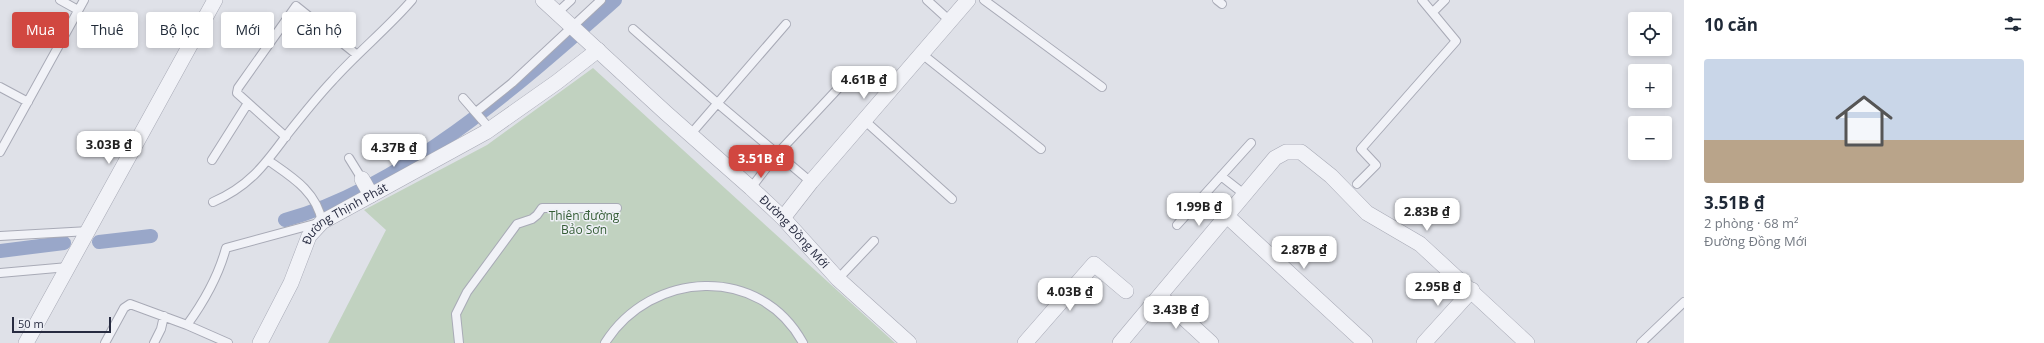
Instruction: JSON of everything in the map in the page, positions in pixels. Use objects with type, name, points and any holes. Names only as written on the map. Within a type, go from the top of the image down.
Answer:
[{"type":"street","points":[[26,343],[215,0]]},
{"type":"street","name":"Đường Đồng Mới","points":[[543,0],[690,135],[751,188],[782,218],[838,279],[909,343]]},
{"type":"street","points":[[782,218],[811,182],[968,0]]},
{"type":"street","name":"Đường Thịnh Phát","points":[[260,343],[291,283],[309,236],[322,219],[367,187],[489,129],[557,82],[593,46]]},
{"type":"street","points":[[1120,343],[1275,158],[1286,152],[1301,152],[1331,176],[1367,213],[1420,244],[1472,290],[1527,343]]},
{"type":"street","points":[[1226,215],[1365,343]]},
{"type":"street","points":[[1025,343],[1094,264],[1126,291]]},
{"type":"street","points":[[1424,343],[1472,290]]},
{"type":"street","points":[[1160,296],[1211,343]]},
{"type":"lane","points":[[60,0],[78,10]]},
{"type":"lane","points":[[0,152],[84,0]]},
{"type":"lane","points":[[213,202],[229,195],[252,179],[269,161],[316,98],[356,54],[398,16],[412,0]]},
{"type":"lane","points":[[556,13],[571,0]]},
{"type":"lane","points":[[476,112],[512,83],[573,29],[601,0]]},
{"type":"lane","points":[[927,0],[950,21]]},
{"type":"lane","points":[[984,0],[1102,87]]},
{"type":"lane","points":[[1357,184],[1376,164],[1361,149],[1456,41],[1422,0]]},
{"type":"lane","points":[[1433,12],[1446,0]]},
{"type":"lane","points":[[286,137],[237,93],[238,88],[296,6],[356,54]]},
{"type":"lane","points":[[690,135],[716,102],[786,24]]},
{"type":"lane","points":[[633,29],[716,102],[811,182]]},
{"type":"lane","points":[[922,54],[1041,149]]},
{"type":"lane","points":[[751,188],[777,154],[846,80]]},
{"type":"lane","points":[[0,87],[28,102]]},
{"type":"lane","points":[[463,98],[489,129]]},
{"type":"lane","points":[[212,160],[248,103]]},
{"type":"lane","points":[[864,120],[952,199]]},
{"type":"lane","points":[[1177,225],[1251,143]]},
{"type":"lane","points":[[349,158],[367,187]]},
{"type":"lane","points":[[187,326],[195,315],[219,267],[226,248],[322,219],[317,206],[302,184],[269,161]]},
{"type":"lane","points":[[1221,176],[1244,194]]},
{"type":"lane","points":[[459,343],[456,314],[467,292],[518,224],[532,219],[542,208],[617,208]]},
{"type":"lane","points":[[0,236],[89,231]]},
{"type":"lane","points":[[838,279],[874,241]]},
{"type":"lane","points":[[0,273],[68,267]]},
{"type":"lane","points":[[606,343],[625,318],[650,299],[680,288],[710,286],[741,291],[769,305],[792,326],[804,343]]},
{"type":"lane","points":[[1641,343],[1684,302]]},
{"type":"lane","points":[[105,343],[127,305],[130,304],[164,316],[228,343]]},
{"type":"lane","points":[[154,343],[161,329],[164,316]]},
{"type":"green space","name":"Thiên đường Bảo Sơn","points":[[593,68],[895,343],[328,343],[386,230],[364,210],[487,145]]},
{"type":"waterway","points":[[285,220],[330,204],[374,183],[418,157],[502,97],[615,0]]},
{"type":"waterway","points":[[99,242],[151,236]]},
{"type":"waterway","points":[[0,251],[64,243]]}]
